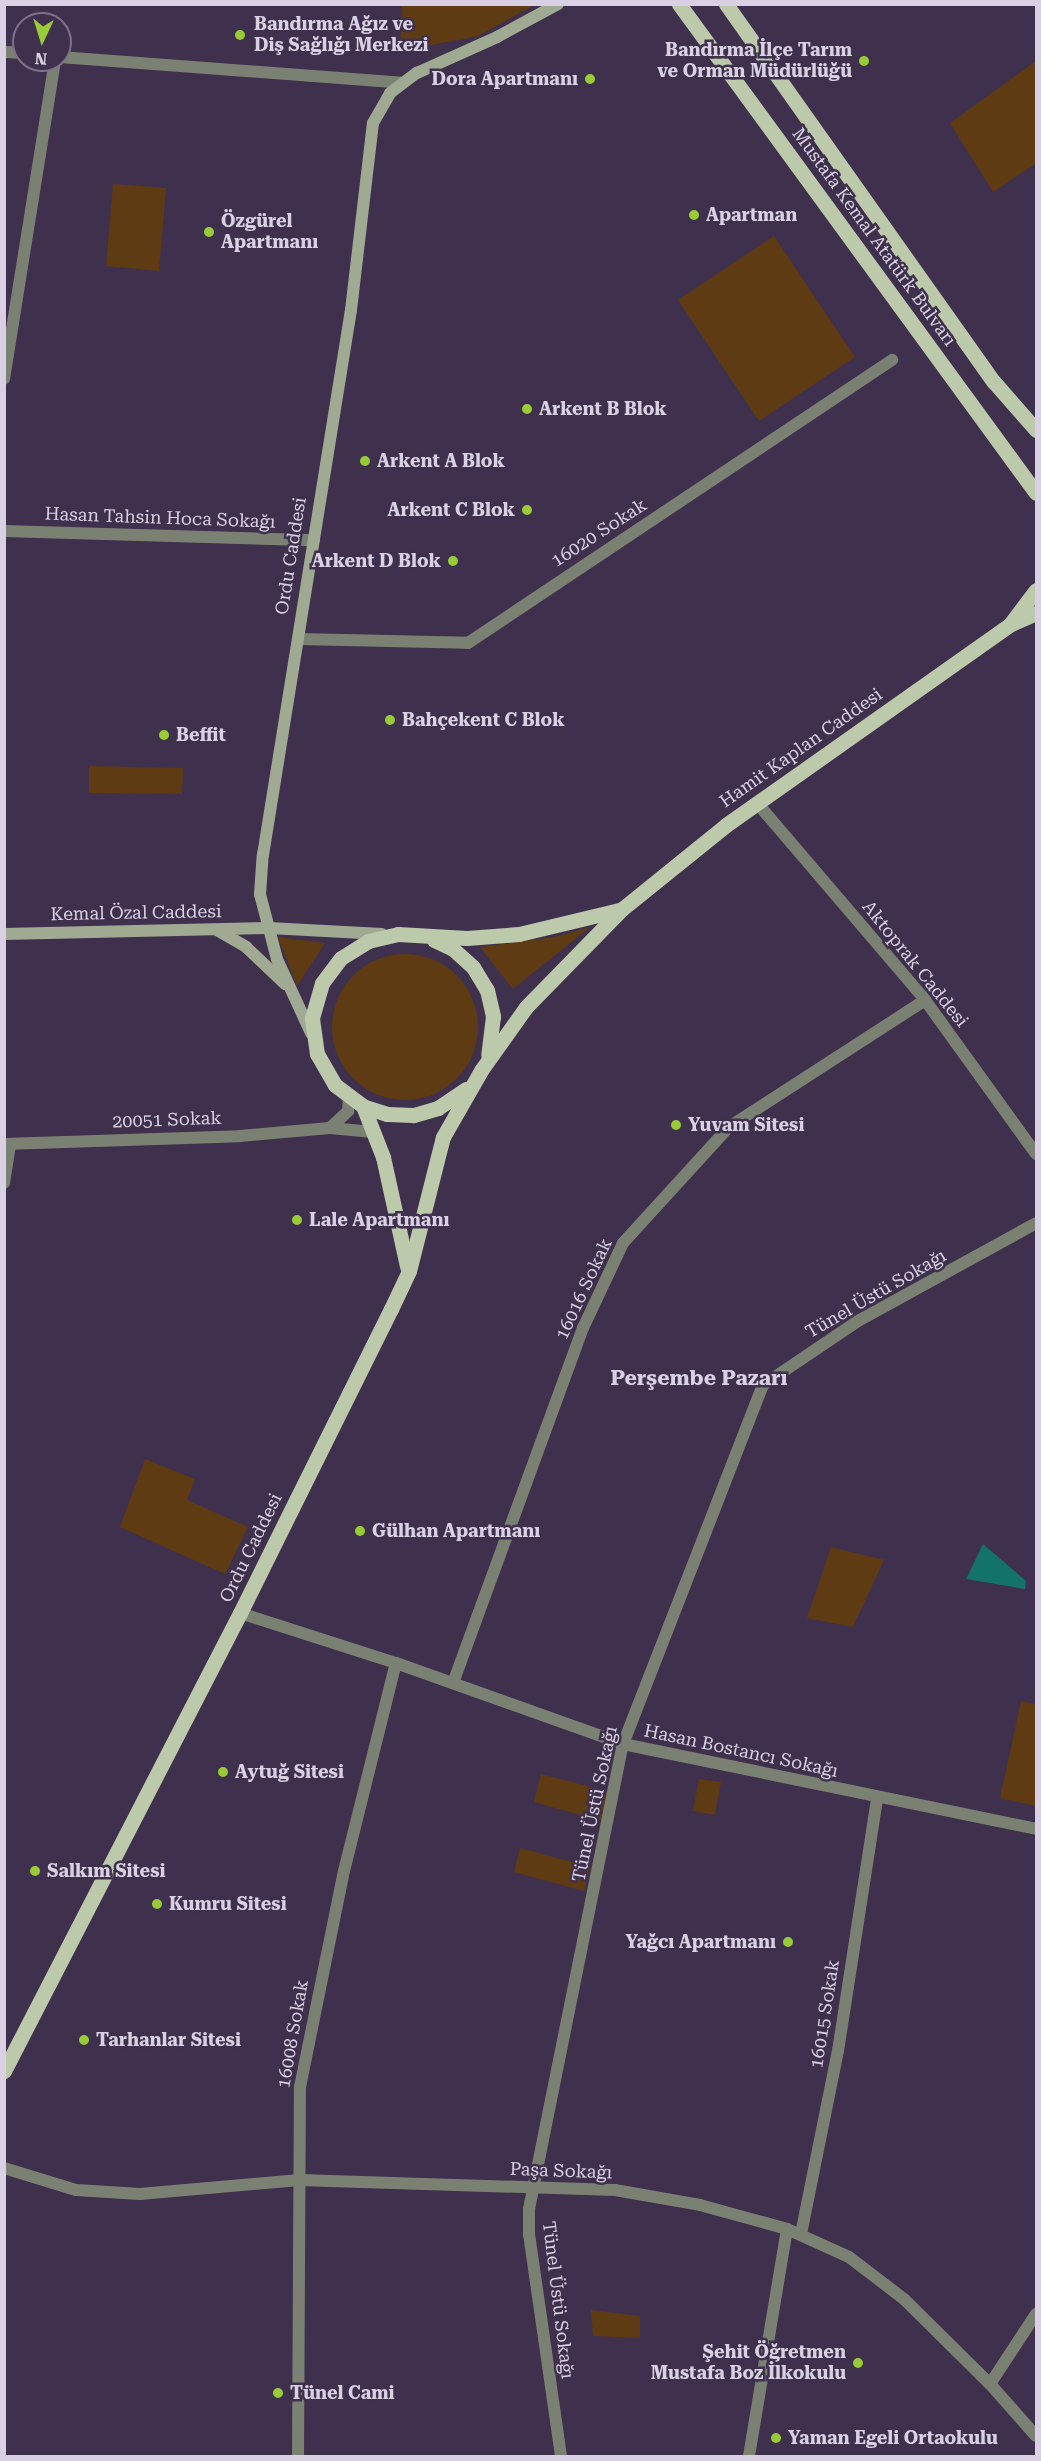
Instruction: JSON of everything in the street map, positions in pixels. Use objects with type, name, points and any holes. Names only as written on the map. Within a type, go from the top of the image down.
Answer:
[{"type":"main road","name":"Mustafa Kemal Atatürk Bulvarı","points":[[679,4],[1036,493]]},
{"type":"main road","name":"Mustafa Kemal Atatürk Bulvarı","points":[[726,4],[994,382],[1036,430]]},
{"type":"main road","name":"Hamit Kaplan Caddesi","points":[[1009,626],[1036,590]]},
{"type":"main road","name":"Hamit Kaplan Caddesi","points":[[409,1271],[443,1137],[480,1072],[526,1007],[622,909],[757,803],[1009,626],[1036,614]]},
{"type":"main road","name":"Hamit Kaplan Caddesi","points":[[398,934],[429,938],[519,934],[622,909]]},
{"type":"main road","name":"Ordu Caddesi","points":[[363,1106],[349,1097],[325,1070],[313,1037],[315,1000],[322,982],[341,958],[368,941],[398,934]]},
{"type":"main road","name":"Hamit Kaplan Caddesi","points":[[429,938],[453,949],[473,968],[487,990],[494,1016],[492,1034],[480,1072]]},
{"type":"main road","points":[[363,1106],[387,1114],[430,1110],[460,1095],[480,1072]]},
{"type":"main road","points":[[363,1106],[383,1157],[409,1271]]},
{"type":"main road","name":"Ordu Caddesi","points":[[4,2071],[240,1614],[409,1271]]},
{"type":"street","name":"Ordu Caddesi","points":[[313,1037],[289,989],[260,894],[263,855],[351,310],[373,123],[381,103],[402,83],[558,4]]},
{"type":"street","points":[[72,58],[402,83]]},
{"type":"street","points":[[4,379],[54,72]]},
{"type":"street","name":"16020 Sokak","points":[[298,639],[468,643],[892,360]]},
{"type":"street","name":"Hasan Tahsin Hoca Sokağı","points":[[4,531],[314,540]]},
{"type":"street","name":"Aktoprak Caddesi","points":[[757,803],[925,1000],[1036,1154]]},
{"type":"street","name":"Kemal Özal Caddesi","points":[[4,934],[269,928]]},
{"type":"street","name":"Hamit Kaplan Caddesi","points":[[269,928],[398,934]]},
{"type":"street","points":[[216,929],[246,947],[289,989]]},
{"type":"street","name":"16016 Sokak","points":[[453,1683],[584,1328],[623,1243],[729,1126],[925,1000]]},
{"type":"street","points":[[330,1128],[348,1111],[349,1097]]},
{"type":"street","name":"20051 Sokak","points":[[7,1144],[240,1136],[330,1128],[373,1132]]},
{"type":"street","points":[[4,1183],[7,1144]]},
{"type":"street","name":"Tünel Üstü Sokağı","points":[[561,2457],[529,2235],[531,2187],[623,1744],[763,1385],[858,1322],[1036,1223]]},
{"type":"street","name":"Hasan Bostancı Sokağı","points":[[240,1614],[396,1663],[623,1744],[1036,1829]]},
{"type":"street","name":"16008 Sokak","points":[[298,2457],[300,2087],[344,1870],[396,1663]]},
{"type":"street","name":"16015 Sokak","points":[[801,2234],[838,2051],[877,1798]]},
{"type":"street","name":"Paşa Sokağı","points":[[4,2168],[76,2190],[140,2194],[299,2180],[615,2190],[700,2205],[787,2229],[849,2257],[904,2299],[990,2384],[1036,2436]]},
{"type":"street","points":[[749,2457],[787,2229]]},
{"type":"street","points":[[990,2384],[1036,2314]]},
{"type":"shaded area","points":[[402,4],[534,5],[478,36],[400,51]]},
{"type":"shaded area","points":[[1036,61],[1036,163],[993,192],[950,123]]},
{"type":"shaded area","points":[[113,184],[166,188],[159,271],[106,266]]},
{"type":"shaded area","points":[[774,236],[855,357],[759,421],[678,300]]},
{"type":"shaded area","points":[[89,766],[183,768],[182,794],[89,793]]},
{"type":"shaded area","points":[[590,927],[513,989],[480,947],[555,937]]},
{"type":"shaded area","points":[[278,937],[325,943],[297,986]]},
{"type":"shaded area","points":[[405,954],[433,960],[445,966],[456,976],[466,987],[472,999],[478,1027],[472,1055],[466,1067],[456,1078],[445,1088],[433,1094],[405,1100],[377,1094],[365,1088],[354,1078],[344,1067],[338,1055],[332,1027],[338,999],[344,987],[354,976],[365,966],[377,960]]},
{"type":"shaded area","points":[[145,1459],[195,1479],[187,1500],[248,1527],[225,1574],[120,1527]]},
{"type":"shaded area","points":[[983,1544],[1026,1581],[1025,1589],[966,1579]]},
{"type":"shaded area","points":[[831,1547],[884,1560],[853,1627],[807,1618]]},
{"type":"shaded area","points":[[1021,1701],[1036,1704],[1036,1806],[1000,1798]]},
{"type":"shaded area","points":[[541,1774],[610,1792],[602,1821],[534,1802]]},
{"type":"shaded area","points":[[699,1779],[721,1782],[715,1815],[693,1811]]},
{"type":"shaded area","points":[[520,1848],[591,1867],[584,1891],[514,1872]]},
{"type":"shaded area","points":[[591,2310],[640,2316],[640,2338],[593,2336]]},
{"type":"place","name":"Bandırma Ağız ve Diş Sağlığı Merkezi","points":[[240,35]]},
{"type":"place","name":"Bandırma İlçe Tarım ve Orman Müdürlüğü","points":[[864,61]]},
{"type":"place","name":"Dora Apartmanı","points":[[590,79]]},
{"type":"place","name":"Apartman","points":[[694,215]]},
{"type":"place","name":"Özgürel Apartmanı","points":[[209,232]]},
{"type":"place","name":"Arkent B Blok","points":[[527,409]]},
{"type":"place","name":"Arkent A Blok","points":[[365,461]]},
{"type":"place","name":"Arkent C Blok","points":[[527,510]]},
{"type":"place","name":"Arkent D Blok","points":[[453,561]]},
{"type":"place","name":"Bahçekent C Blok","points":[[390,720]]},
{"type":"place","name":"Beffit","points":[[164,735]]},
{"type":"place","name":"Yuvam Sitesi","points":[[676,1125]]},
{"type":"place","name":"Lale Apartmanı","points":[[297,1220]]},
{"type":"place","name":"Gülhan Apartmanı","points":[[360,1531]]},
{"type":"place","name":"Aytuğ Sitesi","points":[[223,1772]]},
{"type":"place","name":"Salkım Sitesi","points":[[35,1871]]},
{"type":"place","name":"Kumru Sitesi","points":[[157,1904]]},
{"type":"place","name":"Yağcı Apartmanı","points":[[788,1942]]},
{"type":"place","name":"Tarhanlar Sitesi","points":[[84,2040]]},
{"type":"place","name":"Şehit Öğretmen Mustafa Boz İlkokulu","points":[[858,2363]]},
{"type":"place","name":"Tünel Cami","points":[[278,2393]]},
{"type":"place","name":"Yaman Egeli Ortaokulu","points":[[776,2438]]},
{"type":"district","name":"Perşembe Pazarı","points":[[699,1378]]}]
